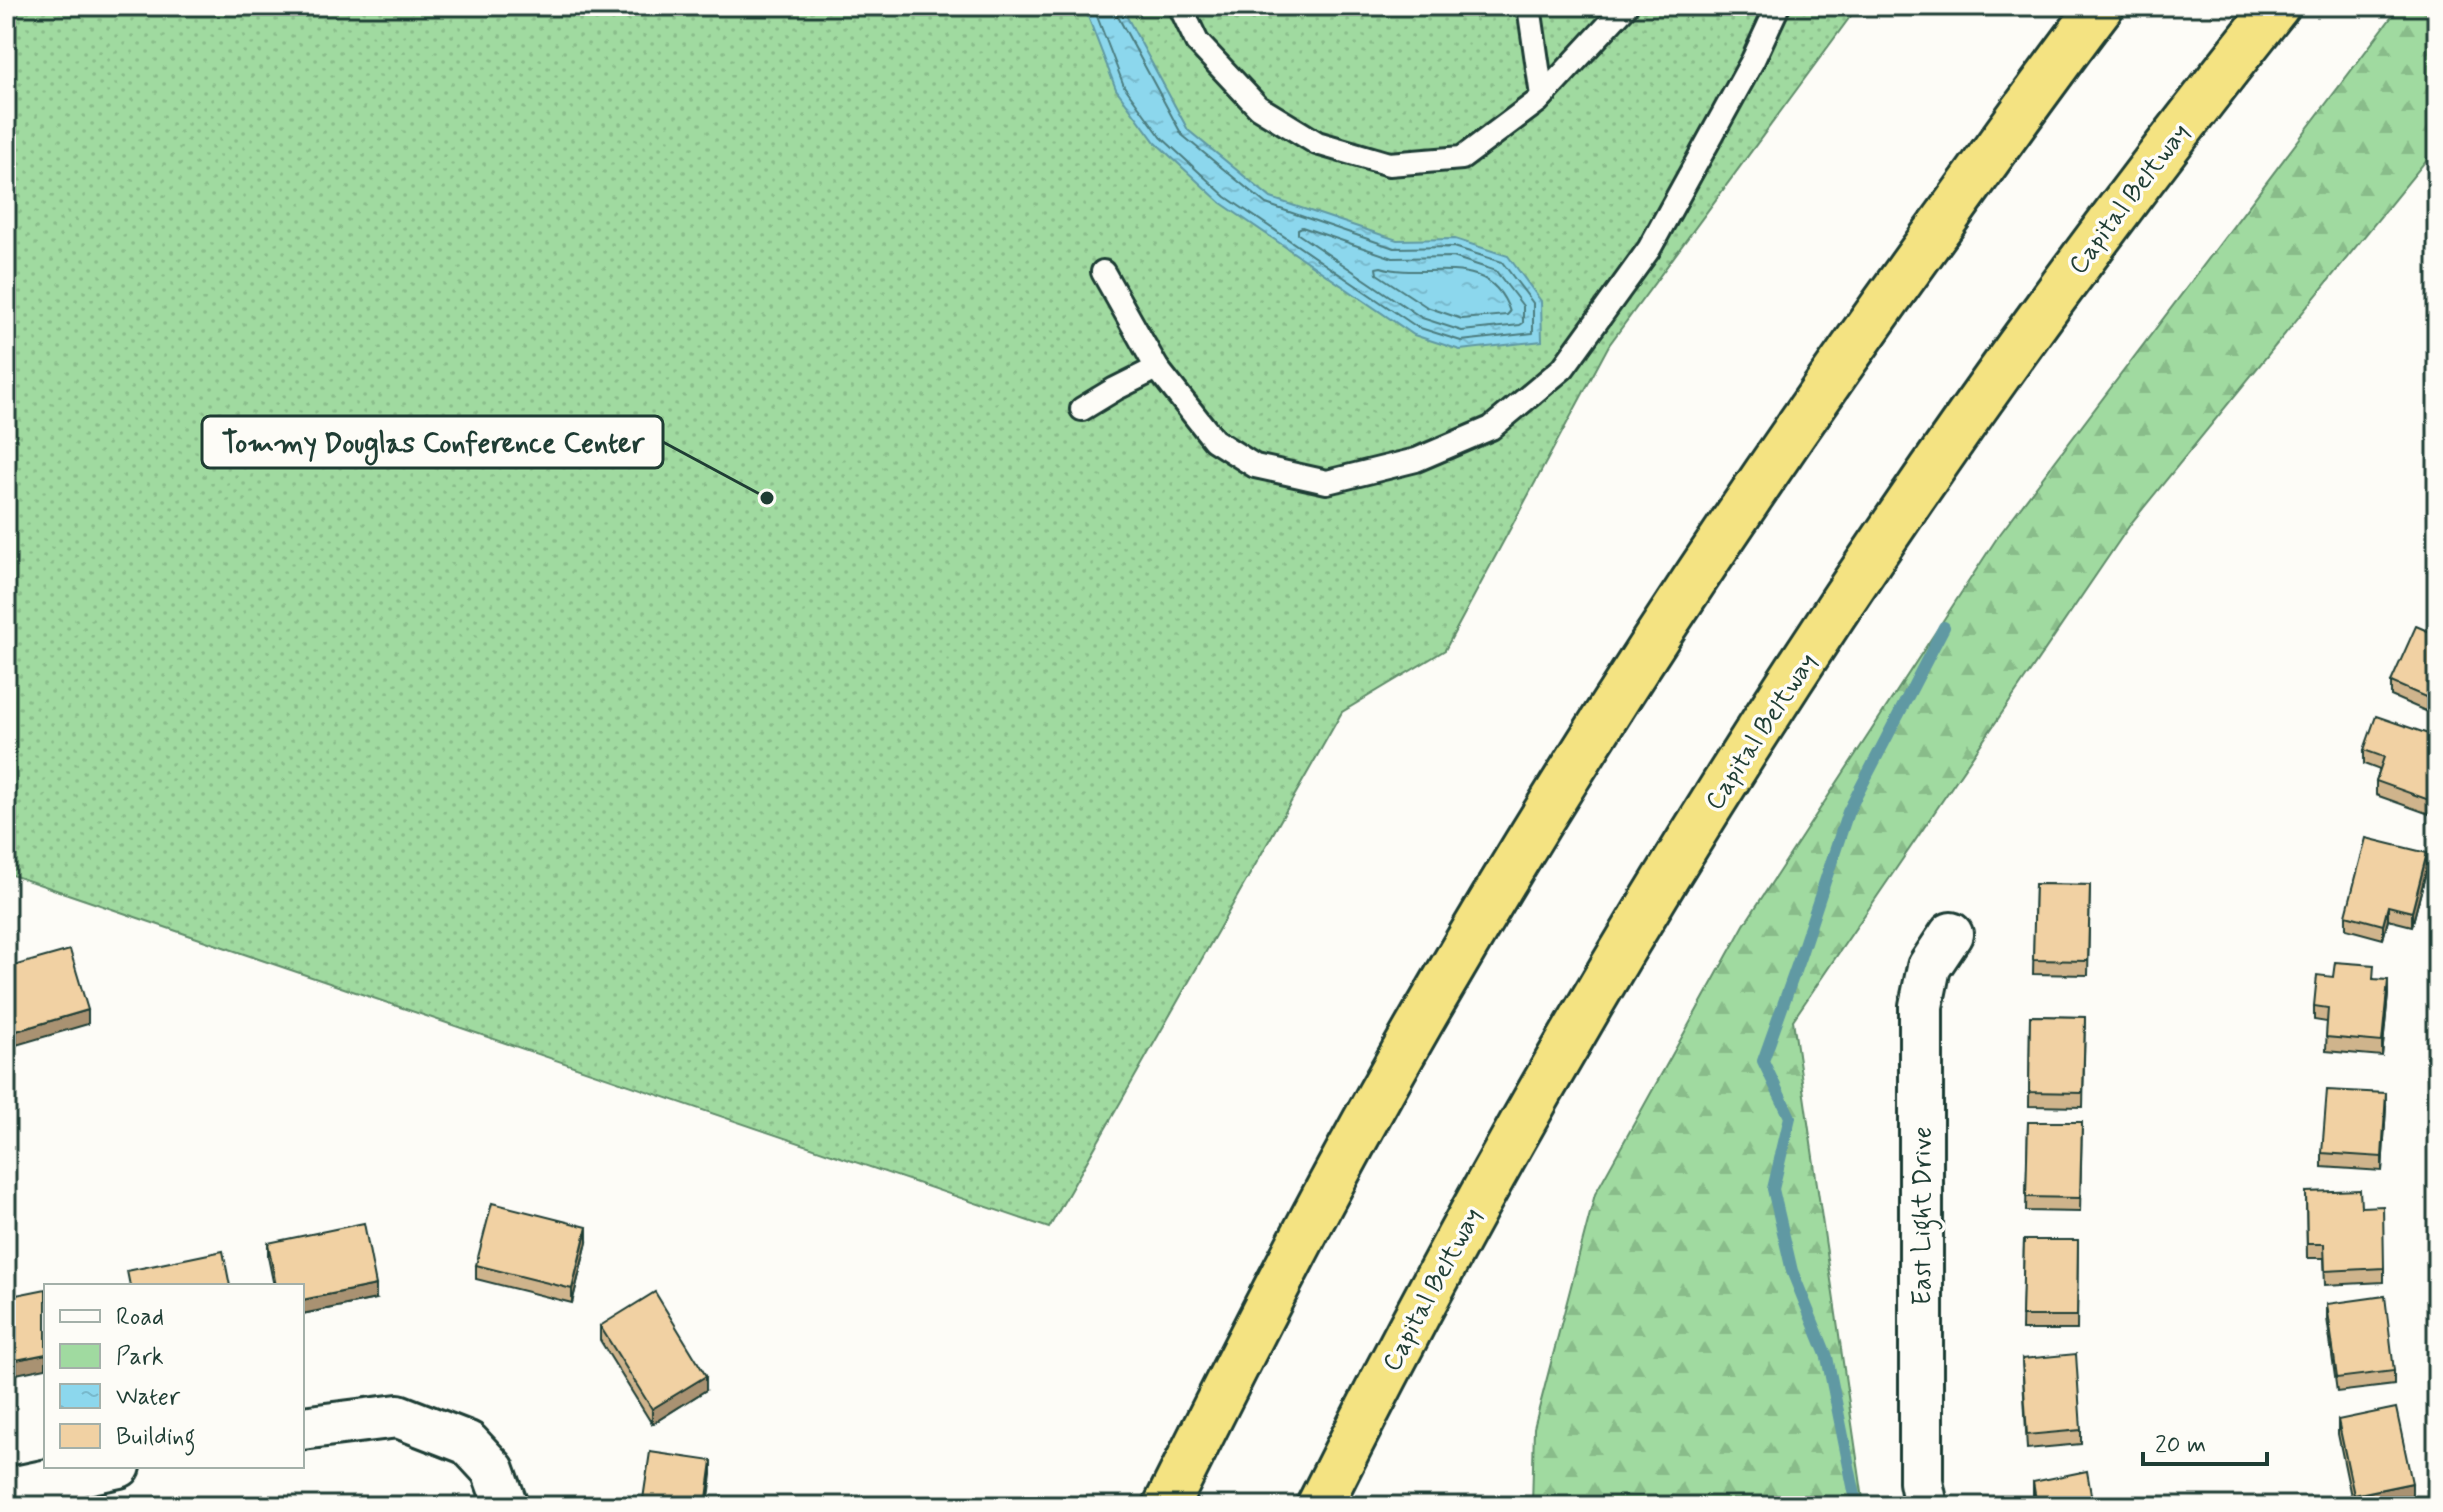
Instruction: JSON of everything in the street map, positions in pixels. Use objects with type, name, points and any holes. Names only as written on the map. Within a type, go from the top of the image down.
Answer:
[{"type":"highway","points":[[1166,1506],[1263,1313],[1441,987],[1656,636],[1795,428],[2101,6]]},
{"type":"highway","name":"Capital Beltway","points":[[1319,1506],[1461,1233],[1559,1057],[1771,711],[1905,508],[2038,318],[2177,131],[2277,6]]},
{"type":"street","name":"East Light Drive","points":[[1926,1506],[1921,1482],[1921,1006],[1929,967],[1951,934]]},
{"type":"street","points":[[304,1428],[398,1416],[468,1443],[493,1470],[506,1506]]},
{"type":"street","points":[[6,1490],[110,1468]]},
{"type":"lane","points":[[1180,6],[1197,42],[1258,107],[1317,143],[1389,164],[1462,158],[1542,96],[1626,6]]},
{"type":"lane","points":[[1529,6],[1542,96]]},
{"type":"lane","points":[[1103,272],[1157,368],[1214,440],[1255,466],[1327,482],[1416,460],[1491,428],[1563,368],[1649,249],[1753,60],[1778,6]]},
{"type":"lane","points":[[1082,409],[1157,368]]},
{"type":"green space","points":[[6,6],[1858,6],[1609,345],[1445,650],[1342,712],[1049,1228],[6,873]]},
{"type":"green space","points":[[2400,6],[2437,6],[2437,147],[2132,522],[1793,1020],[1864,1506],[1532,1506],[1534,1428],[1595,1194],[1744,925],[1997,538]]},
{"type":"water","points":[[1084,6],[1121,6],[1188,130],[1271,198],[1397,240],[1455,239],[1508,256],[1541,301],[1542,341],[1460,350],[1414,335],[1221,203],[1155,142],[1116,89]]},
{"type":"building","points":[[2416,626],[2437,635],[2437,702],[2391,682]]},
{"type":"building","points":[[2376,716],[2437,737],[2437,777],[2429,800],[2376,781],[2384,757],[2364,750]]},
{"type":"building","points":[[2366,838],[2427,853],[2412,912],[2388,906],[2383,925],[2346,915]]},
{"type":"building","points":[[2035,884],[2090,885],[2088,961],[2033,960]]},
{"type":"building","points":[[70,950],[88,1010],[6,1034],[6,968]]},
{"type":"building","points":[[2335,962],[2374,965],[2373,979],[2388,980],[2382,1042],[2326,1037],[2328,1008],[2314,1006],[2317,975],[2333,977]]},
{"type":"building","points":[[2030,1016],[2085,1017],[2083,1093],[2029,1092]]},
{"type":"building","points":[[2327,1090],[2386,1093],[2382,1157],[2322,1153]]},
{"type":"building","points":[[2028,1122],[2082,1122],[2080,1198],[2026,1197]]},
{"type":"building","points":[[2360,1190],[2361,1207],[2383,1206],[2384,1268],[2325,1271],[2324,1244],[2307,1244],[2306,1192]]},
{"type":"building","points":[[492,1203],[587,1227],[572,1289],[476,1265]]},
{"type":"building","points":[[364,1223],[376,1285],[304,1300],[304,1284],[276,1284],[268,1243]]},
{"type":"building","points":[[2024,1240],[2078,1240],[2077,1316],[2022,1316]]},
{"type":"building","points":[[223,1251],[230,1284],[130,1284],[127,1271]]},
{"type":"building","points":[[44,1289],[44,1354],[6,1362],[6,1297]]},
{"type":"building","points":[[655,1292],[706,1376],[652,1409],[600,1326]]},
{"type":"building","points":[[2385,1296],[2394,1371],[2337,1378],[2327,1304]]},
{"type":"building","points":[[2076,1354],[2081,1430],[2027,1435],[2022,1359]]},
{"type":"building","points":[[2396,1408],[2412,1483],[2354,1495],[2338,1420]]},
{"type":"building","points":[[650,1452],[712,1461],[706,1506],[642,1506]]},
{"type":"building","points":[[2087,1471],[2093,1506],[2037,1506],[2033,1482]]},
{"type":"waterway","points":[[1857,1506],[1827,1357],[1792,1271],[1773,1189],[1790,1117],[1763,1061],[1848,812],[1944,627]]},
{"type":"place","name":"Tommy Douglas Conference Center","points":[[767,498]]}]
